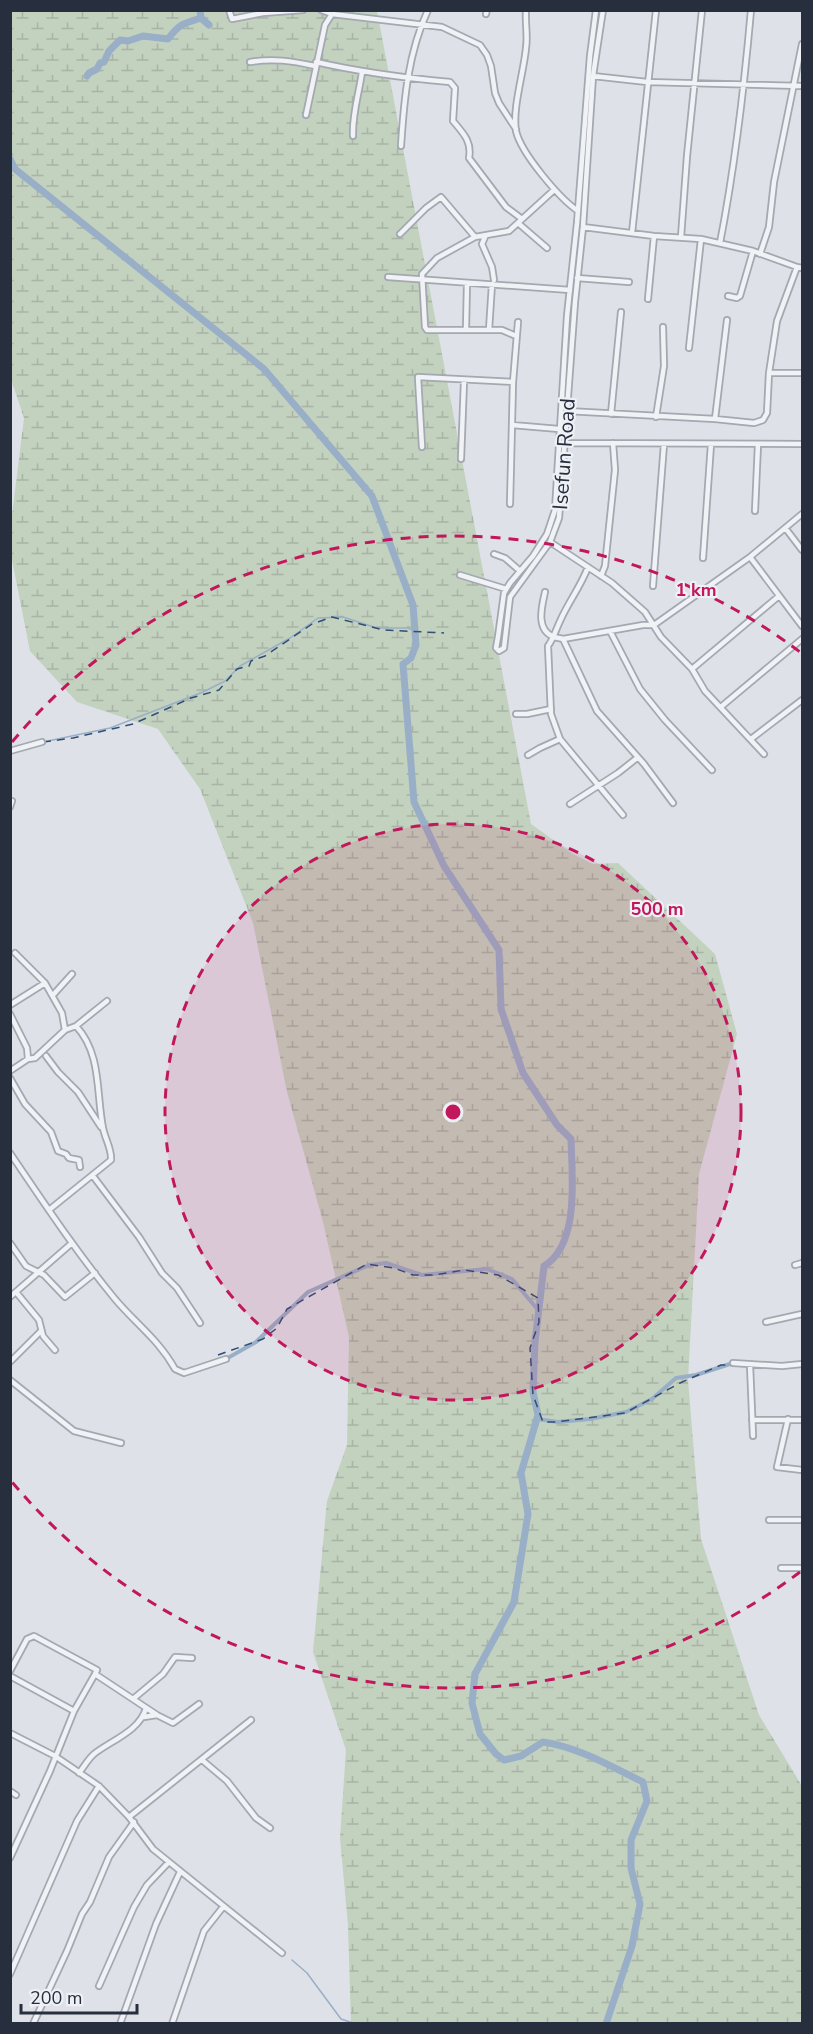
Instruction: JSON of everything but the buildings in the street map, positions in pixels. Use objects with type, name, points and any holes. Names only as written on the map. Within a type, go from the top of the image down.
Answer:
[{"type":"street","points":[[229,10],[232,19],[279,11],[303,10]]},
{"type":"street","points":[[321,10],[332,14],[421,24],[452,30],[483,48],[491,66],[495,93],[505,114],[516,129],[525,150],[554,190],[578,211]]},
{"type":"street","points":[[401,146],[407,76],[421,24],[428,10]]},
{"type":"street","points":[[516,129],[527,44],[526,10]]},
{"type":"street","name":"Isefun Road","points":[[596,10],[590,57],[559,429],[559,482],[559,518],[550,542],[510,597],[504,648],[499,651],[495,643],[506,589],[533,556],[547,534],[555,510],[559,482],[565,443],[593,76],[603,10]]},
{"type":"street","points":[[632,233],[656,10]]},
{"type":"street","points":[[681,237],[702,10]]},
{"type":"street","points":[[720,243],[745,85],[751,10]]},
{"type":"street","points":[[306,115],[325,26],[332,14]]},
{"type":"street","points":[[760,254],[769,227],[774,182],[802,44]]},
{"type":"street","points":[[250,62],[266,59],[282,60],[450,82],[455,88],[453,121],[467,139],[471,150],[469,158],[506,207],[547,248]]},
{"type":"street","points":[[353,136],[352,118],[359,95],[362,72]]},
{"type":"street","points":[[593,76],[647,82],[802,87]]},
{"type":"street","points":[[516,336],[507,331],[427,330],[422,274],[437,258],[475,237],[509,231],[554,190]]},
{"type":"street","points":[[400,234],[426,208],[441,197],[475,237]]},
{"type":"street","points":[[567,411],[754,423],[763,420],[767,413],[769,373],[777,321],[801,267],[753,251],[701,239],[583,227]]},
{"type":"street","points":[[648,299],[654,236]]},
{"type":"street","points":[[485,237],[482,244],[492,267],[493,282],[489,330]]},
{"type":"street","points":[[689,348],[701,239]]},
{"type":"street","points":[[728,296],[737,298],[740,296],[753,251]]},
{"type":"street","points":[[388,277],[467,283],[493,282],[570,290]]},
{"type":"street","points":[[577,278],[629,282]]},
{"type":"street","points":[[466,329],[467,283]]},
{"type":"street","points":[[611,414],[621,312]]},
{"type":"street","points":[[715,419],[727,321]]},
{"type":"street","points":[[510,504],[513,382],[518,322]]},
{"type":"street","points":[[656,417],[664,366],[663,327]]},
{"type":"street","points":[[769,373],[802,373]]},
{"type":"street","points":[[422,447],[417,377],[513,382]]},
{"type":"street","points":[[461,459],[464,381]]},
{"type":"street","points":[[512,425],[559,429]]},
{"type":"street","points":[[565,443],[802,444]]},
{"type":"street","points":[[601,576],[605,566],[615,470],[613,443]]},
{"type":"street","points":[[653,586],[664,444]]},
{"type":"street","points":[[703,558],[711,444]]},
{"type":"street","points":[[755,511],[758,444]]},
{"type":"street","points":[[545,592],[541,622],[543,628],[554,638],[563,639],[654,625],[750,557],[802,514]]},
{"type":"street","points":[[786,529],[802,550]]},
{"type":"street","points":[[550,542],[612,583],[645,612],[661,637],[692,669],[705,691],[722,706],[764,754]]},
{"type":"street","points":[[494,554],[505,558],[520,571]]},
{"type":"street","points":[[750,557],[802,626]]},
{"type":"street","points":[[588,567],[549,646],[551,710],[560,739],[623,815]]},
{"type":"street","points":[[460,575],[506,589]]},
{"type":"street","points":[[692,669],[779,596]]},
{"type":"street","points":[[610,631],[645,695],[712,770]]},
{"type":"street","points":[[563,639],[597,711],[644,764],[673,803]]},
{"type":"street","points":[[722,706],[802,639]]},
{"type":"street","points":[[751,739],[802,700]]},
{"type":"street","points":[[516,714],[551,710]]},
{"type":"street","points":[[528,755],[560,739]]},
{"type":"street","points":[[10,751],[42,742]]},
{"type":"street","points":[[570,804],[634,763],[637,758]]},
{"type":"street","points":[[10,807],[12,801]]},
{"type":"street","points":[[15,953],[45,983],[53,995],[62,1013],[65,1030]]},
{"type":"street","points":[[53,995],[72,974]]},
{"type":"street","points":[[10,1005],[45,983]]},
{"type":"street","points":[[10,1071],[28,1059],[34,1058],[65,1030],[76,1026],[107,1001]]},
{"type":"street","points":[[10,1014],[27,1048],[28,1059]]},
{"type":"street","points":[[49,1210],[111,1160],[111,1152],[103,1129],[94,1059],[87,1037],[76,1026]]},
{"type":"street","points":[[46,1056],[78,1092],[103,1129]]},
{"type":"street","points":[[10,1078],[25,1104],[51,1132],[58,1151],[69,1158],[79,1160],[80,1167]]},
{"type":"street","points":[[10,1153],[72,1243],[139,1327],[158,1342],[170,1357],[173,1367],[178,1371],[189,1372],[226,1359]]},
{"type":"street","points":[[93,1176],[139,1237],[162,1273],[177,1288],[200,1323]]},
{"type":"street","points":[[10,1243],[26,1266],[44,1275],[65,1297],[95,1273]]},
{"type":"street","points":[[10,1297],[72,1243]]},
{"type":"street","points":[[795,1265],[802,1263]]},
{"type":"street","points":[[16,1292],[39,1320],[43,1336],[55,1350]]},
{"type":"street","points":[[766,1322],[802,1314]]},
{"type":"street","points":[[10,1362],[41,1331]]},
{"type":"street","points":[[733,1363],[782,1366],[802,1364]]},
{"type":"street","points":[[750,1365],[753,1436]]},
{"type":"street","points":[[10,1380],[74,1431],[121,1443]]},
{"type":"street","points":[[788,1419],[777,1467],[802,1470]]},
{"type":"street","points":[[752,1420],[802,1420]]},
{"type":"street","points":[[769,1520],[802,1521]]},
{"type":"street","points":[[781,1568],[802,1568]]},
{"type":"street","points":[[10,1671],[27,1639],[34,1636],[97,1670],[74,1711],[13,1846],[10,1858]]},
{"type":"street","points":[[133,1699],[163,1674],[175,1657],[192,1658]]},
{"type":"street","points":[[95,1674],[173,1723],[199,1704]]},
{"type":"street","points":[[10,1676],[74,1711]]},
{"type":"street","points":[[146,1680],[146,1687]]},
{"type":"street","points":[[144,1717],[146,1708]]},
{"type":"street","points":[[79,1773],[93,1755],[144,1717],[157,1715]]},
{"type":"street","points":[[129,1817],[251,1720]]},
{"type":"street","points":[[10,1733],[55,1756],[99,1786],[134,1822],[153,1849],[168,1863],[282,1953]]},
{"type":"street","points":[[202,1760],[227,1781],[256,1818],[270,1828]]},
{"type":"street","points":[[10,1974],[77,1821],[99,1786]]},
{"type":"street","points":[[10,1791],[16,1795]]},
{"type":"street","points":[[33,2024],[109,1857],[134,1822]]},
{"type":"street","points":[[99,1986],[134,1906],[147,1885],[168,1863]]},
{"type":"street","points":[[120,2024],[156,1924],[180,1872]]},
{"type":"street","points":[[172,2024],[204,1932],[223,1907]]},
{"type":"green space","points":[[11,11],[377,11],[531,824],[573,854],[593,864],[618,863],[715,954],[737,1034],[699,1174],[688,1380],[701,1539],[759,1715],[802,1786],[802,2023],[351,2023],[348,1925],[340,1838],[346,1750],[313,1652],[327,1501],[347,1445],[349,1337],[323,1222],[287,1092],[253,923],[200,789],[158,729],[77,702],[30,651],[11,555],[11,523],[24,418],[11,379]]},
{"type":"waterway","points":[[200,10],[201,18],[209,25]]},
{"type":"waterway","points":[[87,76],[104,62],[109,51],[120,40],[128,41],[143,36],[168,39],[182,25],[201,18]]},
{"type":"waterway","points":[[10,159],[15,169],[264,369],[372,496],[413,605],[416,645],[411,658],[403,664],[414,802],[444,866],[499,950],[501,1009],[523,1073],[557,1125],[571,1139],[572,1190],[569,1226],[556,1256],[544,1266],[535,1342],[533,1392],[538,1415],[521,1473],[528,1514],[514,1602],[475,1674],[472,1703],[480,1734],[496,1754],[504,1760],[521,1756],[543,1742],[582,1753],[643,1782],[647,1801],[631,1840],[631,1868],[640,1904],[632,1946],[606,2024]]},
{"type":"waterway","points":[[43,742],[110,728],[203,692],[225,681],[240,666],[290,638],[318,618],[343,617],[377,628],[408,628],[415,631]]},
{"type":"waterway","points":[[226,1359],[256,1342],[308,1292],[369,1265],[386,1263],[422,1275],[487,1269],[512,1279],[539,1311]]},
{"type":"waterway","points":[[537,1419],[558,1422],[626,1412],[652,1399],[676,1378],[696,1375],[733,1363]]},
{"type":"waterway","points":[[292,1960],[307,1973],[341,2019],[356,2024]]},
{"type":"ferry route","points":[[43,742],[73,738],[133,724],[191,698],[219,690],[237,669],[249,666],[251,661],[265,656],[312,624],[332,617],[384,630],[444,633]]},
{"type":"ferry route","points":[[218,1355],[263,1339],[277,1328],[287,1309],[367,1264],[394,1268],[413,1275],[434,1275],[464,1270],[498,1275],[538,1298],[539,1322],[530,1348],[533,1395],[543,1422],[625,1413],[680,1383],[721,1365],[731,1365]]}]
